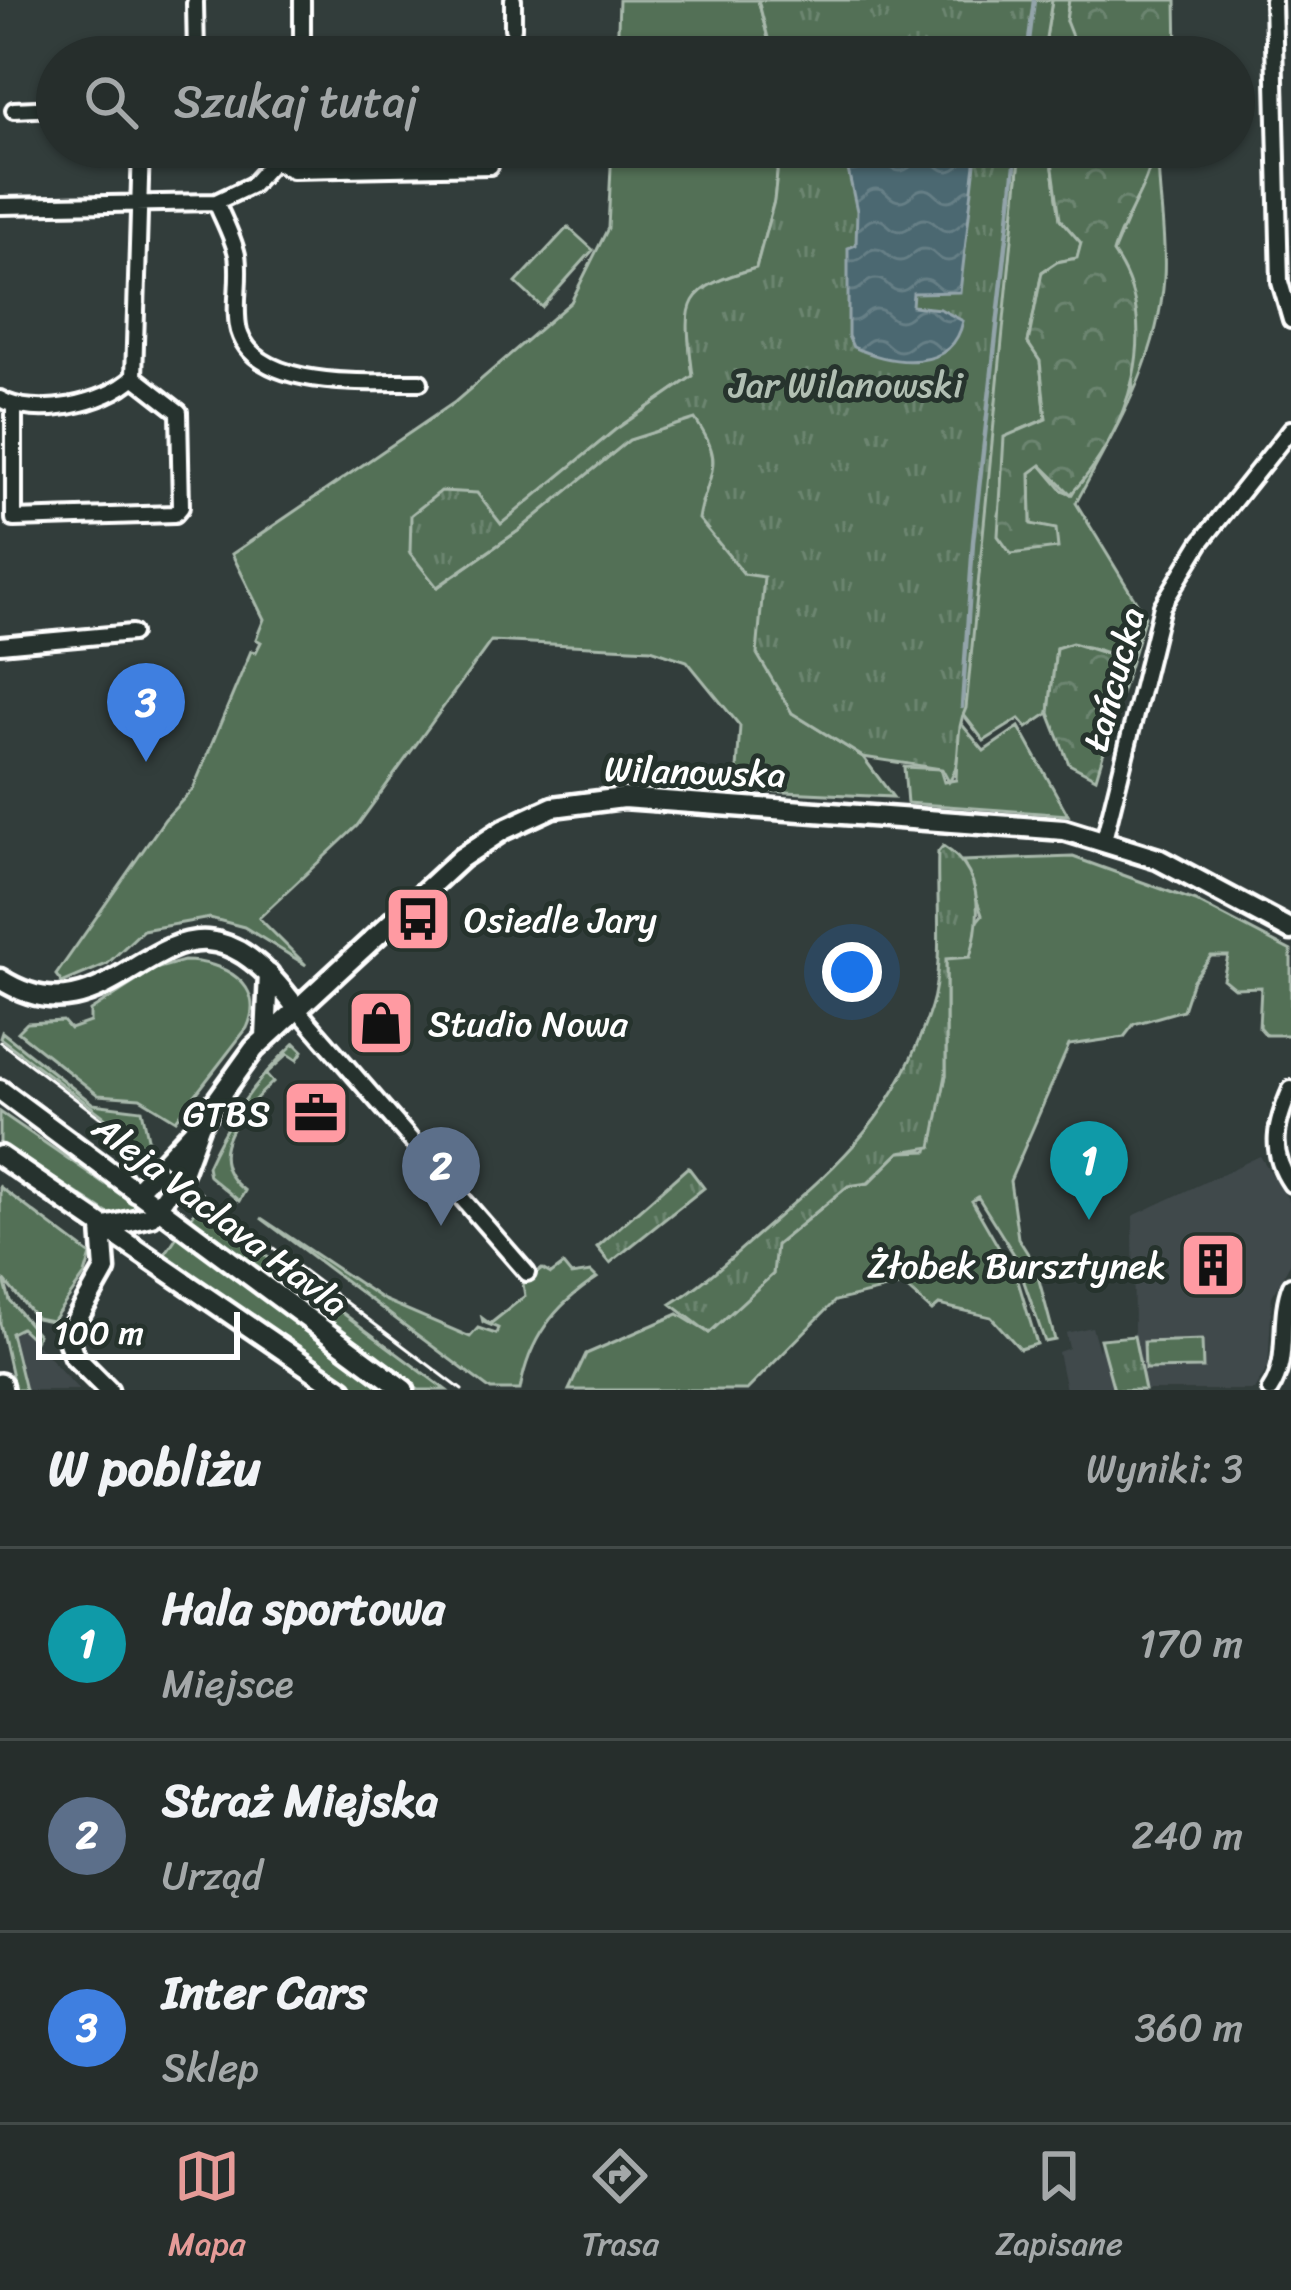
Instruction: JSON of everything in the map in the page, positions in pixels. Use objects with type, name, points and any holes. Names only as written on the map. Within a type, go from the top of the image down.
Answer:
[{"type":"street","points":[[302,0],[302,36]]},
{"type":"street","points":[[513,0],[513,28]]},
{"type":"street","points":[[1274,0],[1280,282],[1291,320]]},
{"type":"street","points":[[195,2],[196,36]]},
{"type":"street","points":[[14,110],[36,109]]},
{"type":"street","points":[[134,377],[140,168]]},
{"type":"street","points":[[0,206],[216,202],[252,185],[269,168]]},
{"type":"street","points":[[288,168],[391,168]]},
{"type":"street","points":[[216,202],[237,257],[241,335],[257,354],[285,372],[315,380],[420,382]]},
{"type":"street","points":[[134,377],[179,412],[182,506],[175,514],[14,519],[7,403],[82,402],[134,377]]},
{"type":"street","name":"Łańcucka","points":[[1105,840],[1162,606],[1201,542],[1291,429]]},
{"type":"street","points":[[0,645],[132,632]]},
{"type":"street","name":"Wilanowska","points":[[136,1192],[200,1124],[266,1038],[476,847],[503,830],[577,802],[622,798],[1018,823],[1105,840],[1183,870],[1291,930]]},
{"type":"street","points":[[0,979],[33,997],[85,997],[153,952],[199,940],[229,945],[269,974],[527,1273]]},
{"type":"street","points":[[266,1038],[269,974]]},
{"type":"street","points":[[1291,1089],[1275,1133],[1278,1161],[1291,1184]]},
{"type":"street","name":"Aleja Vaclava Havla","points":[[0,1090],[404,1390]]},
{"type":"street","name":"Wilanowska","points":[[157,1210],[183,1170],[200,1124]]},
{"type":"street","name":"Aleja Vaclava Havla","points":[[0,1156],[342,1390]]},
{"type":"street","points":[[108,1390],[74,1356],[67,1337],[105,1270],[102,1228],[142,1220],[157,1210]]},
{"type":"street","points":[[1270,1390],[1282,1362],[1284,1306],[1291,1285]]},
{"type":"shaded area","points":[[1260,1156],[1291,1204],[1291,1262],[1272,1296],[1268,1367],[1254,1390],[1066,1390],[1058,1352],[1069,1348],[1066,1333],[1092,1327],[1099,1351],[1100,1339],[1134,1336],[1133,1216]]},
{"type":"shaded area","points":[[21,1327],[79,1390],[25,1390],[11,1332]]},
{"type":"green space","points":[[619,0],[758,0],[767,36],[618,36]]},
{"type":"green space","points":[[758,0],[1052,0],[1046,36],[767,36]]},
{"type":"green space","points":[[1052,0],[1069,0],[1066,21],[1101,36],[1046,36]]},
{"type":"green space","points":[[1069,0],[1176,0],[1177,36],[1072,36],[1066,21]]},
{"type":"green space","points":[[611,168],[778,168],[756,268],[713,284],[693,303],[688,332],[693,376],[615,430],[501,525],[410,552],[438,587],[518,531],[629,440],[695,418],[713,459],[702,502],[764,577],[792,713],[863,757],[893,797],[763,791],[736,784],[740,726],[687,661],[651,649],[491,641],[357,826],[259,918],[306,965],[244,927],[210,918],[143,930],[107,964],[62,983],[56,975],[165,819],[193,789],[251,651],[256,652],[261,642],[256,639],[264,619],[232,554],[455,402],[571,302],[608,228]]},
{"type":"green space","name":"Jar Wilanowski","points":[[778,168],[1019,168],[966,708],[949,782],[942,769],[863,757],[792,713],[757,654],[764,577],[744,574],[699,519],[713,459],[695,419],[629,440],[518,531],[437,587],[410,553],[411,515],[441,491],[477,493],[501,524],[615,430],[693,376],[688,331],[692,302],[712,284],[756,268]]},
{"type":"green space","points":[[1019,168],[1053,168],[1060,218],[1081,242],[1077,258],[1057,262],[1042,272],[1028,343],[1040,361],[1046,419],[1019,430],[998,515],[1031,524],[1030,472],[1041,465],[1062,490],[1072,494],[1133,387],[1113,253],[1149,168],[1159,168],[1165,262],[1153,338],[1132,395],[1076,503],[1145,616],[1128,671],[1123,659],[1098,650],[1056,648],[1049,713],[1027,728],[1019,719],[984,741],[963,714]]},
{"type":"green space","points":[[1053,168],[1149,168],[1113,253],[1128,282],[1136,313],[1138,345],[1123,410],[1109,441],[1071,494],[1041,465],[1030,473],[1031,524],[1056,529],[1058,548],[1011,554],[998,536],[1004,437],[1046,419],[1040,361],[1028,343],[1042,272],[1057,262],[1077,258],[1081,243],[1060,219]]},
{"type":"green space","points":[[568,227],[593,250],[542,307],[516,283]]},
{"type":"green space","points":[[1072,643],[1123,659],[1128,671],[1096,778],[1069,764],[1049,713],[1056,648]]},
{"type":"green space","points":[[959,721],[984,751],[1019,727],[1068,815],[907,803],[904,767],[940,769],[944,782],[956,780]]},
{"type":"green space","points":[[943,846],[966,868],[977,910],[970,957],[946,959],[946,1075],[932,1147],[900,1152],[868,1183],[848,1186],[776,1245],[773,1274],[709,1333],[671,1304],[819,1180],[865,1132],[902,1077],[935,991],[938,852]]},
{"type":"green space","points":[[1073,857],[1195,901],[1291,951],[1291,1035],[1266,1035],[1259,1027],[1261,987],[1234,988],[1223,979],[1228,956],[1211,956],[1193,980],[1183,1010],[1134,1024],[1124,1037],[1069,1045],[1010,1181],[1018,1238],[1035,1265],[1055,1340],[1045,1342],[1015,1256],[978,1197],[972,1201],[1018,1281],[1037,1344],[1020,1349],[991,1317],[939,1305],[932,1311],[903,1285],[835,1301],[747,1390],[569,1390],[586,1354],[678,1314],[709,1333],[773,1274],[775,1246],[848,1186],[869,1183],[900,1152],[928,1151],[946,1075],[946,959],[982,915],[963,861]]},
{"type":"green space","points":[[184,961],[213,965],[237,978],[246,987],[252,1012],[247,1028],[176,1120],[140,1098],[98,1095],[18,1032],[27,1023],[63,1021],[70,1029],[90,1022],[90,1011],[155,969]]},
{"type":"green space","points":[[2,1032],[93,1104],[142,1110],[151,1152],[0,1038]]},
{"type":"green space","points":[[295,1043],[303,1051],[297,1060],[288,1054],[266,1074],[273,1082],[238,1119],[225,1148],[231,1177],[245,1191],[239,1201],[209,1176],[207,1166],[245,1100],[269,1070]]},
{"type":"green space","points":[[0,1112],[143,1210],[119,1218],[110,1215],[0,1143]]},
{"type":"green space","points":[[688,1167],[704,1188],[610,1263],[597,1247]]},
{"type":"green space","points":[[0,1187],[91,1255],[85,1275],[52,1321],[36,1318],[4,1280],[10,1301],[38,1335],[35,1341],[21,1328],[11,1333],[25,1390],[15,1390],[0,1323]]},
{"type":"green space","points":[[199,1206],[446,1390],[419,1390],[369,1358],[326,1318],[191,1217]]},
{"type":"green space","points":[[261,1218],[384,1300],[470,1337],[478,1328],[496,1334],[498,1328],[483,1322],[482,1318],[490,1324],[525,1296],[523,1284],[542,1269],[551,1274],[563,1265],[571,1275],[591,1272],[597,1278],[546,1325],[530,1355],[520,1390],[491,1390]]},
{"type":"green space","points":[[178,1235],[390,1390],[357,1390],[161,1260]]},
{"type":"green space","points":[[1134,1336],[1145,1390],[1114,1390],[1100,1339]]},
{"type":"green space","points":[[1202,1340],[1203,1368],[1145,1369],[1144,1342]]},
{"type":"water","points":[[848,168],[975,168],[960,292],[913,293],[912,306],[940,309],[963,321],[947,350],[934,357],[902,360],[853,347],[848,336],[848,248],[856,245],[857,211]]},
{"type":"waterway","points":[[1030,36],[1034,0]]},
{"type":"waterway","points":[[962,707],[973,542],[1015,168]]},
{"type":"tram line","points":[[0,1042],[462,1390]]},
{"type":"place","name":"Inter Cars","points":[[146,762]]},
{"type":"place","name":"Osiedle Jary","points":[[418,919]]},
{"type":"place","name":"Studio Nowa","points":[[381,1023]]},
{"type":"place","name":"GTBS","points":[[316,1113]]},
{"type":"place","name":"Hala sportowa","points":[[1089,1220]]},
{"type":"place","name":"Straż Miejska","points":[[441,1226]]},
{"type":"place","name":"Żłobek Bursztynek","points":[[1213,1265]]}]
